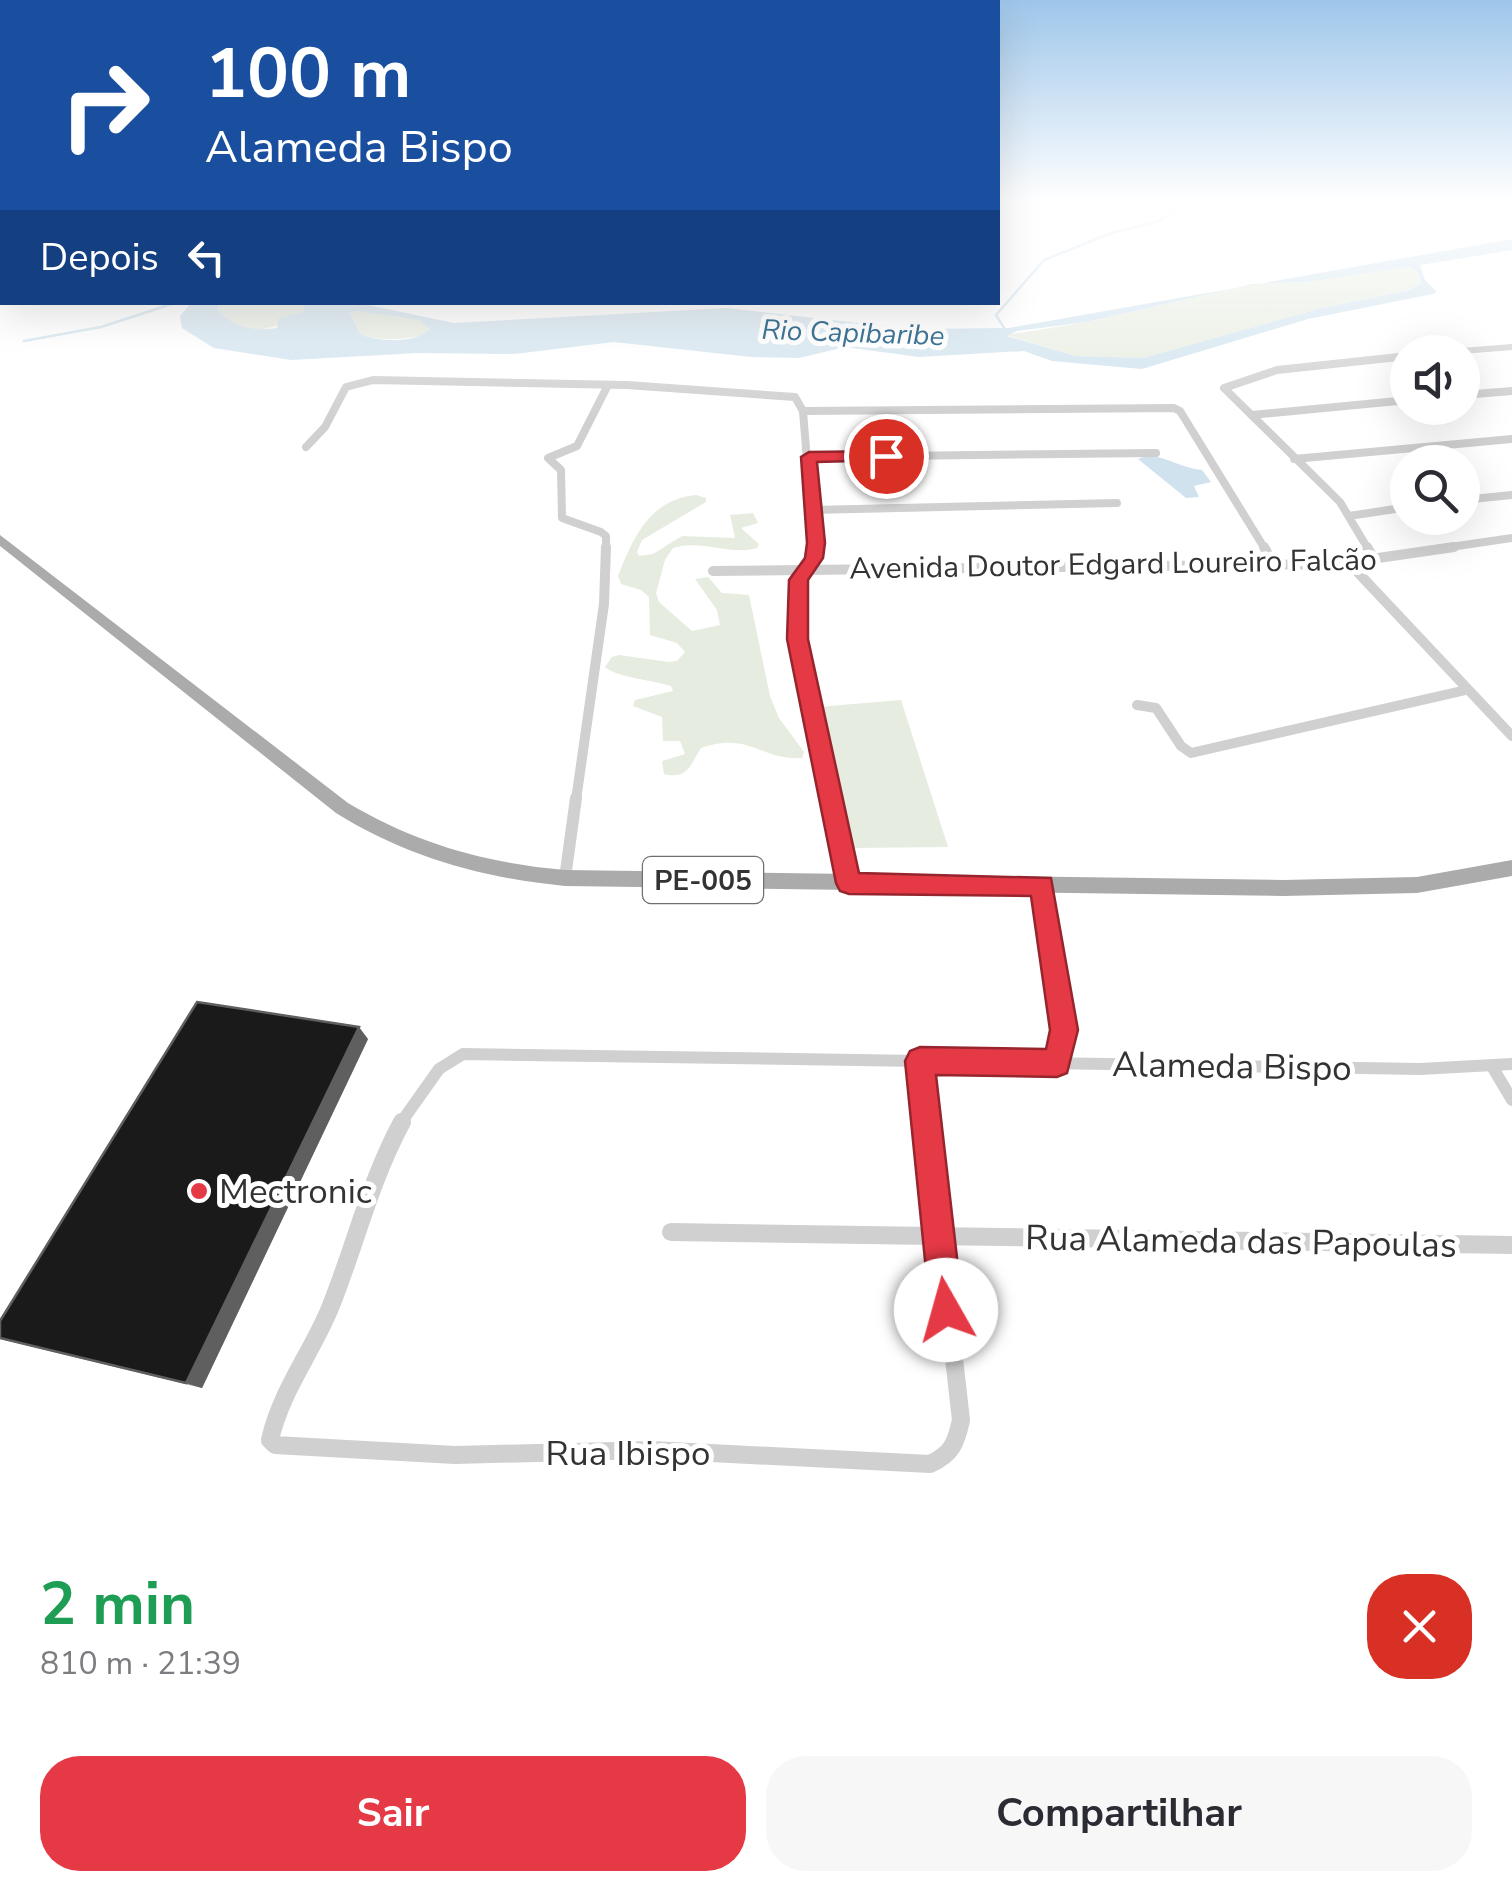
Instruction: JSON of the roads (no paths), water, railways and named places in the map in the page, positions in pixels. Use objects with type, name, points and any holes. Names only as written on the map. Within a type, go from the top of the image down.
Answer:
[{"type":"main road","name":"PE-005","points":[[0,539],[358,818],[391,838],[470,866],[566,878],[1372,887],[1512,868]]},
{"type":"street","points":[[1480,350],[1512,347]]},
{"type":"street","points":[[1374,559],[1349,516],[1226,393],[1226,385],[1304,365],[1390,358]]},
{"type":"street","points":[[306,447],[325,427],[346,387],[360,382],[461,378],[536,386],[784,394],[800,402],[809,457],[814,558],[798,580],[798,639],[849,883]]},
{"type":"street","points":[[566,878],[604,604],[607,546],[602,530],[570,524],[562,518],[561,470],[548,458],[577,446],[608,386]]},
{"type":"street","points":[[1480,394],[1512,391]]},
{"type":"street","points":[[1252,415],[1390,402]]},
{"type":"street","points":[[803,410],[1174,408],[1183,415],[1238,500],[1273,563]]},
{"type":"street","points":[[1294,459],[1512,439]]},
{"type":"street","points":[[809,457],[1156,453]]},
{"type":"street","points":[[1480,498],[1512,495]]},
{"type":"street","points":[[812,510],[1117,504]]},
{"type":"street","points":[[1349,516],[1390,510]]},
{"type":"street","name":"Avenida Doutor Edgard Loureiro Falcão","points":[[712,571],[1349,563],[1512,538]]},
{"type":"street","points":[[1349,563],[1512,736]]},
{"type":"street","points":[[1137,705],[1156,708],[1180,746],[1191,753],[1466,690]]},
{"type":"street","points":[[1042,886],[1064,1030],[1057,1063]]},
{"type":"street","name":"Alameda Bispo","points":[[291,1448],[275,1445],[269,1433],[331,1305],[374,1182],[416,1099],[448,1060],[471,1055],[1493,1068],[1512,1064]]},
{"type":"street","points":[[920,1061],[937,1236]]},
{"type":"street","points":[[1493,1068],[1512,1100]]},
{"type":"street","name":"Rua Alameda das Papoulas","points":[[670,1232],[1512,1245]]},
{"type":"street","name":"Rua Ibispo","points":[[291,1448],[455,1455],[671,1451],[930,1464],[946,1457],[956,1444],[961,1420],[937,1236]]},
{"type":"water","name":"Rio Capibaribe","points":[[1316,274],[1362,274],[1259,284]]},
{"type":"water","name":"Rio Capibaribe","points":[[1418,274],[1423,274],[1437,292],[1308,319],[1142,369],[1052,361],[1024,351],[919,357],[845,347],[799,358],[751,357],[614,342],[514,354],[418,353],[291,360],[214,348],[182,328],[180,316],[189,305],[218,305],[217,309],[230,321],[260,329],[277,328],[279,318],[304,312],[304,305],[368,305],[454,323],[727,308],[911,329],[1009,328],[1237,288],[1007,336],[1076,356],[1143,358],[1318,309],[1410,290],[1422,283]],"holes":[[[350,313],[419,320],[430,329],[424,334],[386,340],[360,334]]]},
{"type":"water","points":[[1148,455],[1202,470],[1211,482],[1194,486],[1199,497],[1186,498],[1138,459]]},
{"type":"waterway","points":[[1006,331],[996,315],[1032,274]]},
{"type":"waterway","points":[[24,341],[101,327],[169,305]]},
{"type":"place","name":"Mectronic","points":[[199,1191]]}]
